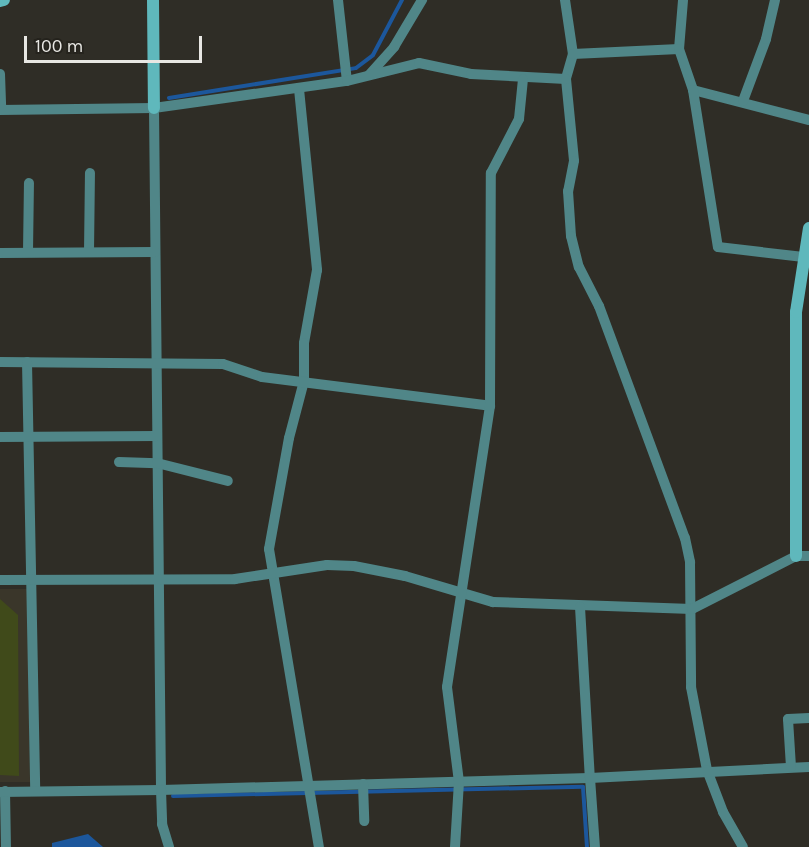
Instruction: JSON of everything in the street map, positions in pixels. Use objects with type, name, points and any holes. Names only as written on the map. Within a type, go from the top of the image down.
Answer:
[{"type":"street","points":[[153,0],[161,790],[169,847]]},
{"type":"street","points":[[338,0],[347,81]]},
{"type":"street","points":[[369,75],[394,47],[422,0]]},
{"type":"street","points":[[565,0],[573,54],[566,79],[574,161],[568,200],[579,267],[598,306],[681,524],[690,562],[691,687],[707,770],[723,812],[742,847]]},
{"type":"street","points":[[683,0],[679,49],[693,90],[718,248],[803,257]]},
{"type":"street","points":[[743,101],[766,39],[775,0]]},
{"type":"street","points":[[573,54],[679,49]]},
{"type":"street","points":[[0,74],[0,110],[154,108],[347,81],[419,63],[523,79],[566,79]]},
{"type":"street","points":[[455,847],[459,782],[447,687],[490,406],[491,173],[519,119],[523,79]]},
{"type":"street","points":[[299,89],[309,221],[317,262],[304,343],[304,381],[280,480],[268,549],[319,847]]},
{"type":"street","points":[[693,90],[743,101],[809,120]]},
{"type":"street","points":[[89,252],[90,173]]},
{"type":"street","points":[[28,183],[28,252]]},
{"type":"street","points":[[796,556],[803,257],[809,228]]},
{"type":"street","points":[[0,253],[155,252]]},
{"type":"street","points":[[0,362],[156,360],[223,364],[262,377],[490,406]]},
{"type":"street","points":[[27,362],[35,791]]},
{"type":"street","points":[[0,437],[157,436]]},
{"type":"street","points":[[119,462],[157,463],[228,481]]},
{"type":"street","points":[[0,580],[235,579],[327,565],[354,566],[405,576],[461,595],[493,602],[580,608],[692,609],[796,556],[809,556]]},
{"type":"street","points":[[580,608],[595,847]]},
{"type":"street","points":[[791,767],[788,719],[809,718]]},
{"type":"street","points":[[6,847],[2,791],[161,790],[459,782],[809,767]]},
{"type":"street","points":[[363,784],[364,821]]},
{"type":"shaded area","points":[[0,589],[28,589],[30,782],[0,782]]},
{"type":"green space","points":[[0,599],[18,615],[19,776],[0,775]]},
{"type":"water","points":[[88,834],[103,847],[52,847],[52,843]]},
{"type":"waterway","points":[[169,98],[356,68],[373,55],[402,0]]},
{"type":"waterway","points":[[173,796],[583,787],[587,847]]}]
